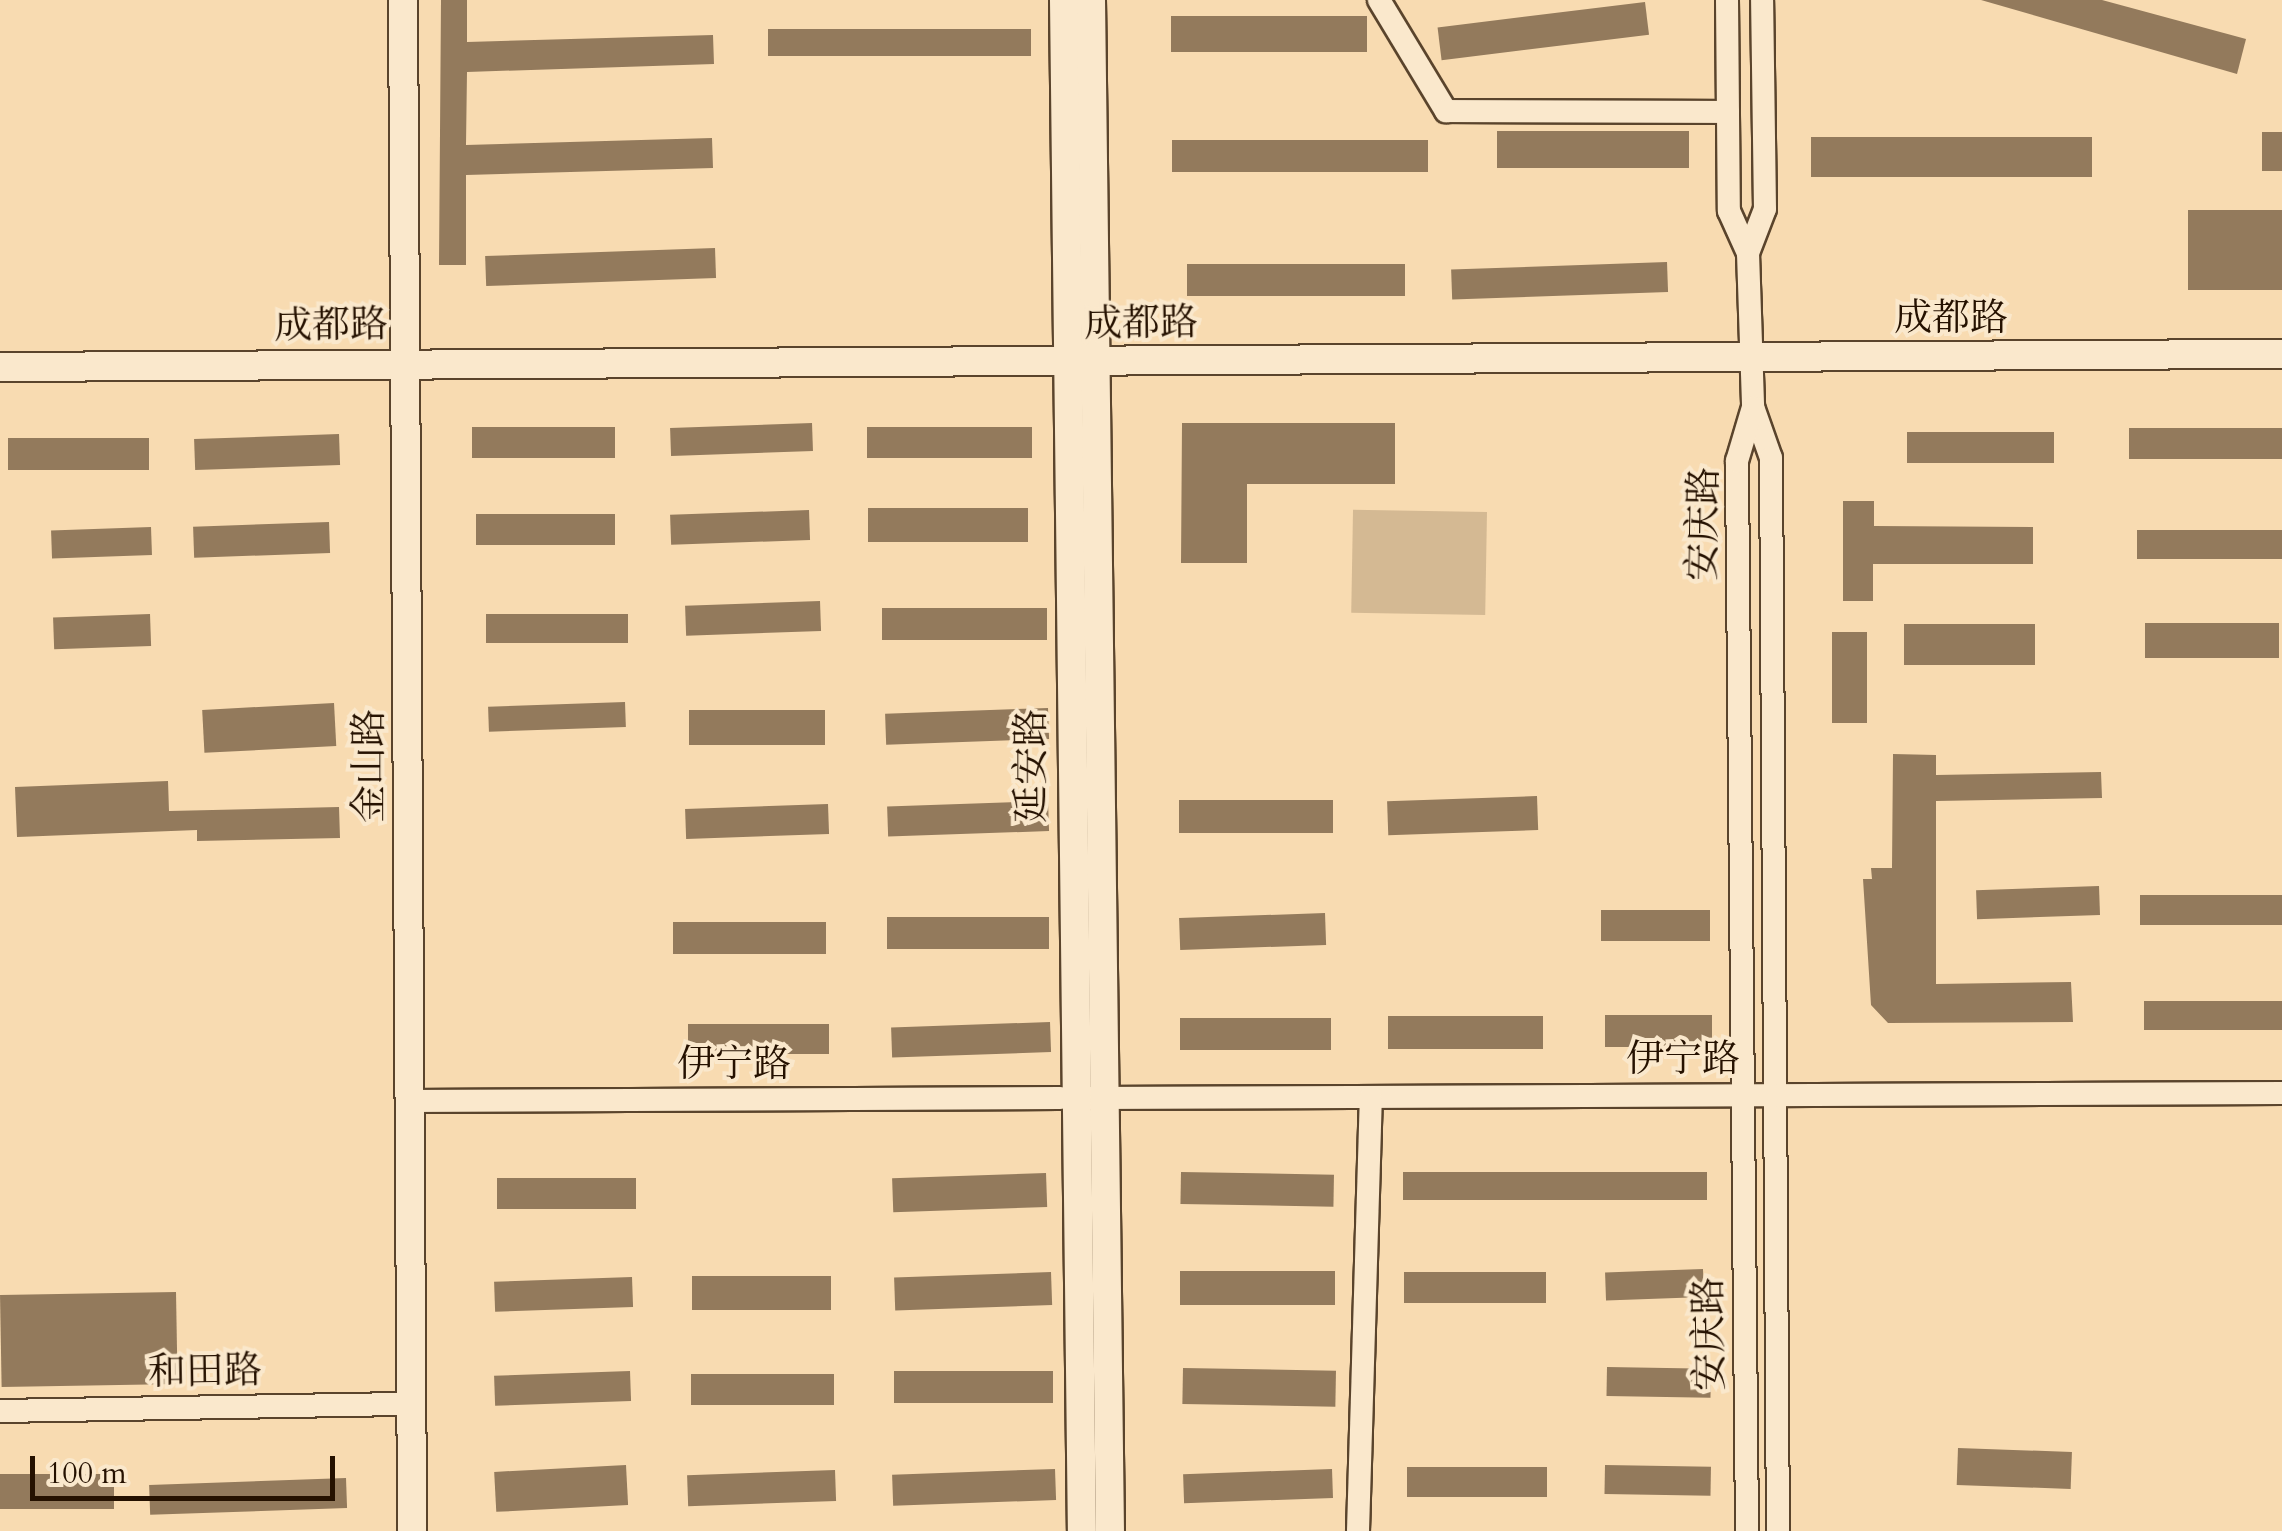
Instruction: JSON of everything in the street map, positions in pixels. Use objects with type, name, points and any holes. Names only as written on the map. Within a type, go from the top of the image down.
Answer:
[{"type":"street","name":"金山路","points":[[403,0],[412,1531]]},
{"type":"street","name":"延安路","points":[[1064,0],[1080,362],[1092,1098],[1110,1531]]},
{"type":"street","name":"延安路","points":[[1082,1531],[1080,362],[1092,0]]},
{"type":"street","points":[[1379,0],[1446,111],[1728,112]]},
{"type":"street","points":[[1727,0],[1729,211],[1748,254],[1753,406]]},
{"type":"street","points":[[1748,254],[1765,209],[1762,0]]},
{"type":"street","name":"成都路","points":[[0,367],[2282,354]]},
{"type":"street","name":"安庆路","points":[[1753,406],[1771,458],[1778,1531]]},
{"type":"street","name":"安庆路","points":[[1747,1531],[1737,461],[1753,406]]},
{"type":"street","name":"伊宁路","points":[[1092,1098],[2282,1093]]},
{"type":"street","points":[[1358,1531],[1372,1097]]},
{"type":"street","name":"伊宁路","points":[[408,1102],[1060,1098]]},
{"type":"street","name":"和田路","points":[[0,1411],[412,1404]]},
{"type":"shaded area","points":[[1353,510],[1487,512],[1485,615],[1351,613]]},
{"type":"building","points":[[441,0],[467,0],[467,42],[713,35],[714,64],[467,72],[466,145],[712,138],[713,168],[466,175],[466,265],[439,265]]},
{"type":"building","points":[[1981,0],[2102,0],[2246,39],[2237,74]]},
{"type":"building","points":[[1645,2],[1649,35],[1442,60],[1438,27]]},
{"type":"building","points":[[1171,16],[1367,16],[1367,52],[1171,52]]},
{"type":"building","points":[[768,29],[1031,29],[1031,56],[768,56]]},
{"type":"building","points":[[1497,131],[1689,131],[1689,168],[1497,168]]},
{"type":"building","points":[[2262,132],[2282,132],[2282,171],[2262,171]]},
{"type":"building","points":[[1811,137],[2092,137],[2092,177],[1811,177]]},
{"type":"building","points":[[1172,140],[1428,140],[1428,172],[1172,172]]},
{"type":"building","points":[[2188,210],[2282,210],[2282,290],[2188,290]]},
{"type":"building","points":[[715,248],[716,278],[486,286],[485,256]]},
{"type":"building","points":[[1667,262],[1668,292],[1452,300],[1451,270]]},
{"type":"building","points":[[1187,264],[1405,264],[1405,296],[1187,296]]},
{"type":"building","points":[[812,423],[813,451],[671,456],[670,428]]},
{"type":"building","points":[[1182,423],[1395,423],[1395,484],[1247,484],[1247,563],[1181,563]]},
{"type":"building","points":[[472,427],[615,427],[615,458],[472,458]]},
{"type":"building","points":[[867,427],[1032,427],[1032,458],[867,458]]},
{"type":"building","points":[[2129,428],[2282,428],[2282,459],[2129,459]]},
{"type":"building","points":[[1907,432],[2054,432],[2054,463],[1907,463]]},
{"type":"building","points":[[339,434],[340,465],[195,470],[194,439]]},
{"type":"building","points":[[8,438],[149,438],[149,470],[8,470]]},
{"type":"building","points":[[1843,501],[1874,501],[1874,526],[2033,527],[2033,564],[1873,564],[1873,601],[1843,601]]},
{"type":"building","points":[[868,508],[1028,508],[1028,542],[868,542]]},
{"type":"building","points":[[809,510],[810,540],[671,545],[670,515]]},
{"type":"building","points":[[476,514],[615,514],[615,545],[476,545]]},
{"type":"building","points":[[329,522],[330,553],[194,558],[193,527]]},
{"type":"building","points":[[151,527],[152,555],[52,558],[51,530]]},
{"type":"building","points":[[2137,530],[2282,530],[2282,559],[2137,559]]},
{"type":"building","points":[[820,601],[821,631],[686,636],[685,606]]},
{"type":"building","points":[[882,608],[1047,608],[1047,640],[882,640]]},
{"type":"building","points":[[150,614],[151,646],[54,649],[53,617]]},
{"type":"building","points":[[486,614],[628,614],[628,643],[486,643]]},
{"type":"building","points":[[2145,623],[2279,623],[2279,658],[2145,658]]},
{"type":"building","points":[[1904,624],[2035,624],[2035,665],[1904,665]]},
{"type":"building","points":[[1832,632],[1867,632],[1867,723],[1832,723]]},
{"type":"building","points":[[625,702],[626,727],[489,732],[488,707]]},
{"type":"building","points":[[334,703],[336,746],[204,753],[202,710]]},
{"type":"building","points":[[1048,708],[1049,739],[886,745],[885,714]]},
{"type":"building","points":[[689,710],[825,710],[825,745],[689,745]]},
{"type":"building","points":[[1893,754],[1936,755],[1936,775],[2101,772],[2102,798],[1936,801],[1936,984],[2071,982],[2073,1022],[1888,1023],[1871,1005],[1863,879],[1872,879],[1871,868],[1892,868]]},
{"type":"building","points":[[168,781],[169,811],[339,807],[340,838],[197,841],[197,830],[17,837],[15,787]]},
{"type":"building","points":[[1537,796],[1538,830],[1388,835],[1387,801]]},
{"type":"building","points":[[1179,800],[1333,800],[1333,833],[1179,833]]},
{"type":"building","points":[[1048,801],[1049,831],[888,837],[887,807]]},
{"type":"building","points":[[828,804],[829,834],[686,839],[685,809]]},
{"type":"building","points":[[2099,886],[2100,915],[1977,919],[1976,890]]},
{"type":"building","points":[[2140,895],[2282,895],[2282,925],[2140,925]]},
{"type":"building","points":[[1601,910],[1710,910],[1710,941],[1601,941]]},
{"type":"building","points":[[1325,913],[1326,945],[1180,950],[1179,918]]},
{"type":"building","points":[[887,917],[1049,917],[1049,949],[887,949]]},
{"type":"building","points":[[673,922],[826,922],[826,954],[673,954]]},
{"type":"building","points":[[2144,1001],[2282,1001],[2282,1030],[2144,1030]]},
{"type":"building","points":[[1605,1015],[1712,1015],[1712,1047],[1605,1047]]},
{"type":"building","points":[[1388,1016],[1543,1016],[1543,1049],[1388,1049]]},
{"type":"building","points":[[1180,1018],[1331,1018],[1331,1050],[1180,1050]]},
{"type":"building","points":[[1050,1022],[1051,1052],[892,1058],[891,1028]]},
{"type":"building","points":[[688,1024],[829,1024],[829,1054],[688,1054]]},
{"type":"building","points":[[1181,1172],[1334,1175],[1333,1207],[1180,1204]]},
{"type":"building","points":[[1403,1172],[1707,1172],[1707,1200],[1403,1200]]},
{"type":"building","points":[[1046,1173],[1047,1207],[893,1212],[892,1178]]},
{"type":"building","points":[[497,1178],[636,1178],[636,1209],[497,1209]]},
{"type":"building","points":[[1703,1269],[1704,1297],[1606,1300],[1605,1272]]},
{"type":"building","points":[[1180,1271],[1335,1271],[1335,1305],[1180,1305]]},
{"type":"building","points":[[1051,1272],[1052,1305],[895,1310],[894,1277]]},
{"type":"building","points":[[1404,1272],[1546,1272],[1546,1303],[1404,1303]]},
{"type":"building","points":[[692,1276],[831,1276],[831,1310],[692,1310]]},
{"type":"building","points":[[632,1277],[633,1307],[495,1312],[494,1282]]},
{"type":"building","points":[[176,1292],[178,1384],[2,1387],[0,1295]]},
{"type":"building","points":[[1607,1367],[1711,1369],[1710,1398],[1606,1396]]},
{"type":"building","points":[[1183,1368],[1336,1371],[1335,1407],[1182,1404]]},
{"type":"building","points":[[630,1371],[631,1401],[495,1406],[494,1376]]},
{"type":"building","points":[[894,1371],[1053,1371],[1053,1403],[894,1403]]},
{"type":"building","points":[[691,1374],[834,1374],[834,1405],[691,1405]]},
{"type":"building","points":[[1958,1448],[2072,1452],[2071,1489],[1957,1485]]},
{"type":"building","points":[[626,1465],[628,1505],[496,1512],[494,1472]]},
{"type":"building","points":[[1605,1465],[1711,1467],[1710,1496],[1604,1494]]},
{"type":"building","points":[[1407,1467],[1547,1467],[1547,1497],[1407,1497]]},
{"type":"building","points":[[1055,1469],[1056,1500],[893,1506],[892,1475]]},
{"type":"building","points":[[1332,1469],[1333,1498],[1184,1503],[1183,1474]]},
{"type":"building","points":[[835,1470],[836,1501],[688,1506],[687,1475]]},
{"type":"building","points":[[0,1474],[114,1474],[114,1509],[0,1509]]},
{"type":"building","points":[[346,1478],[347,1508],[150,1515],[149,1485]]}]
